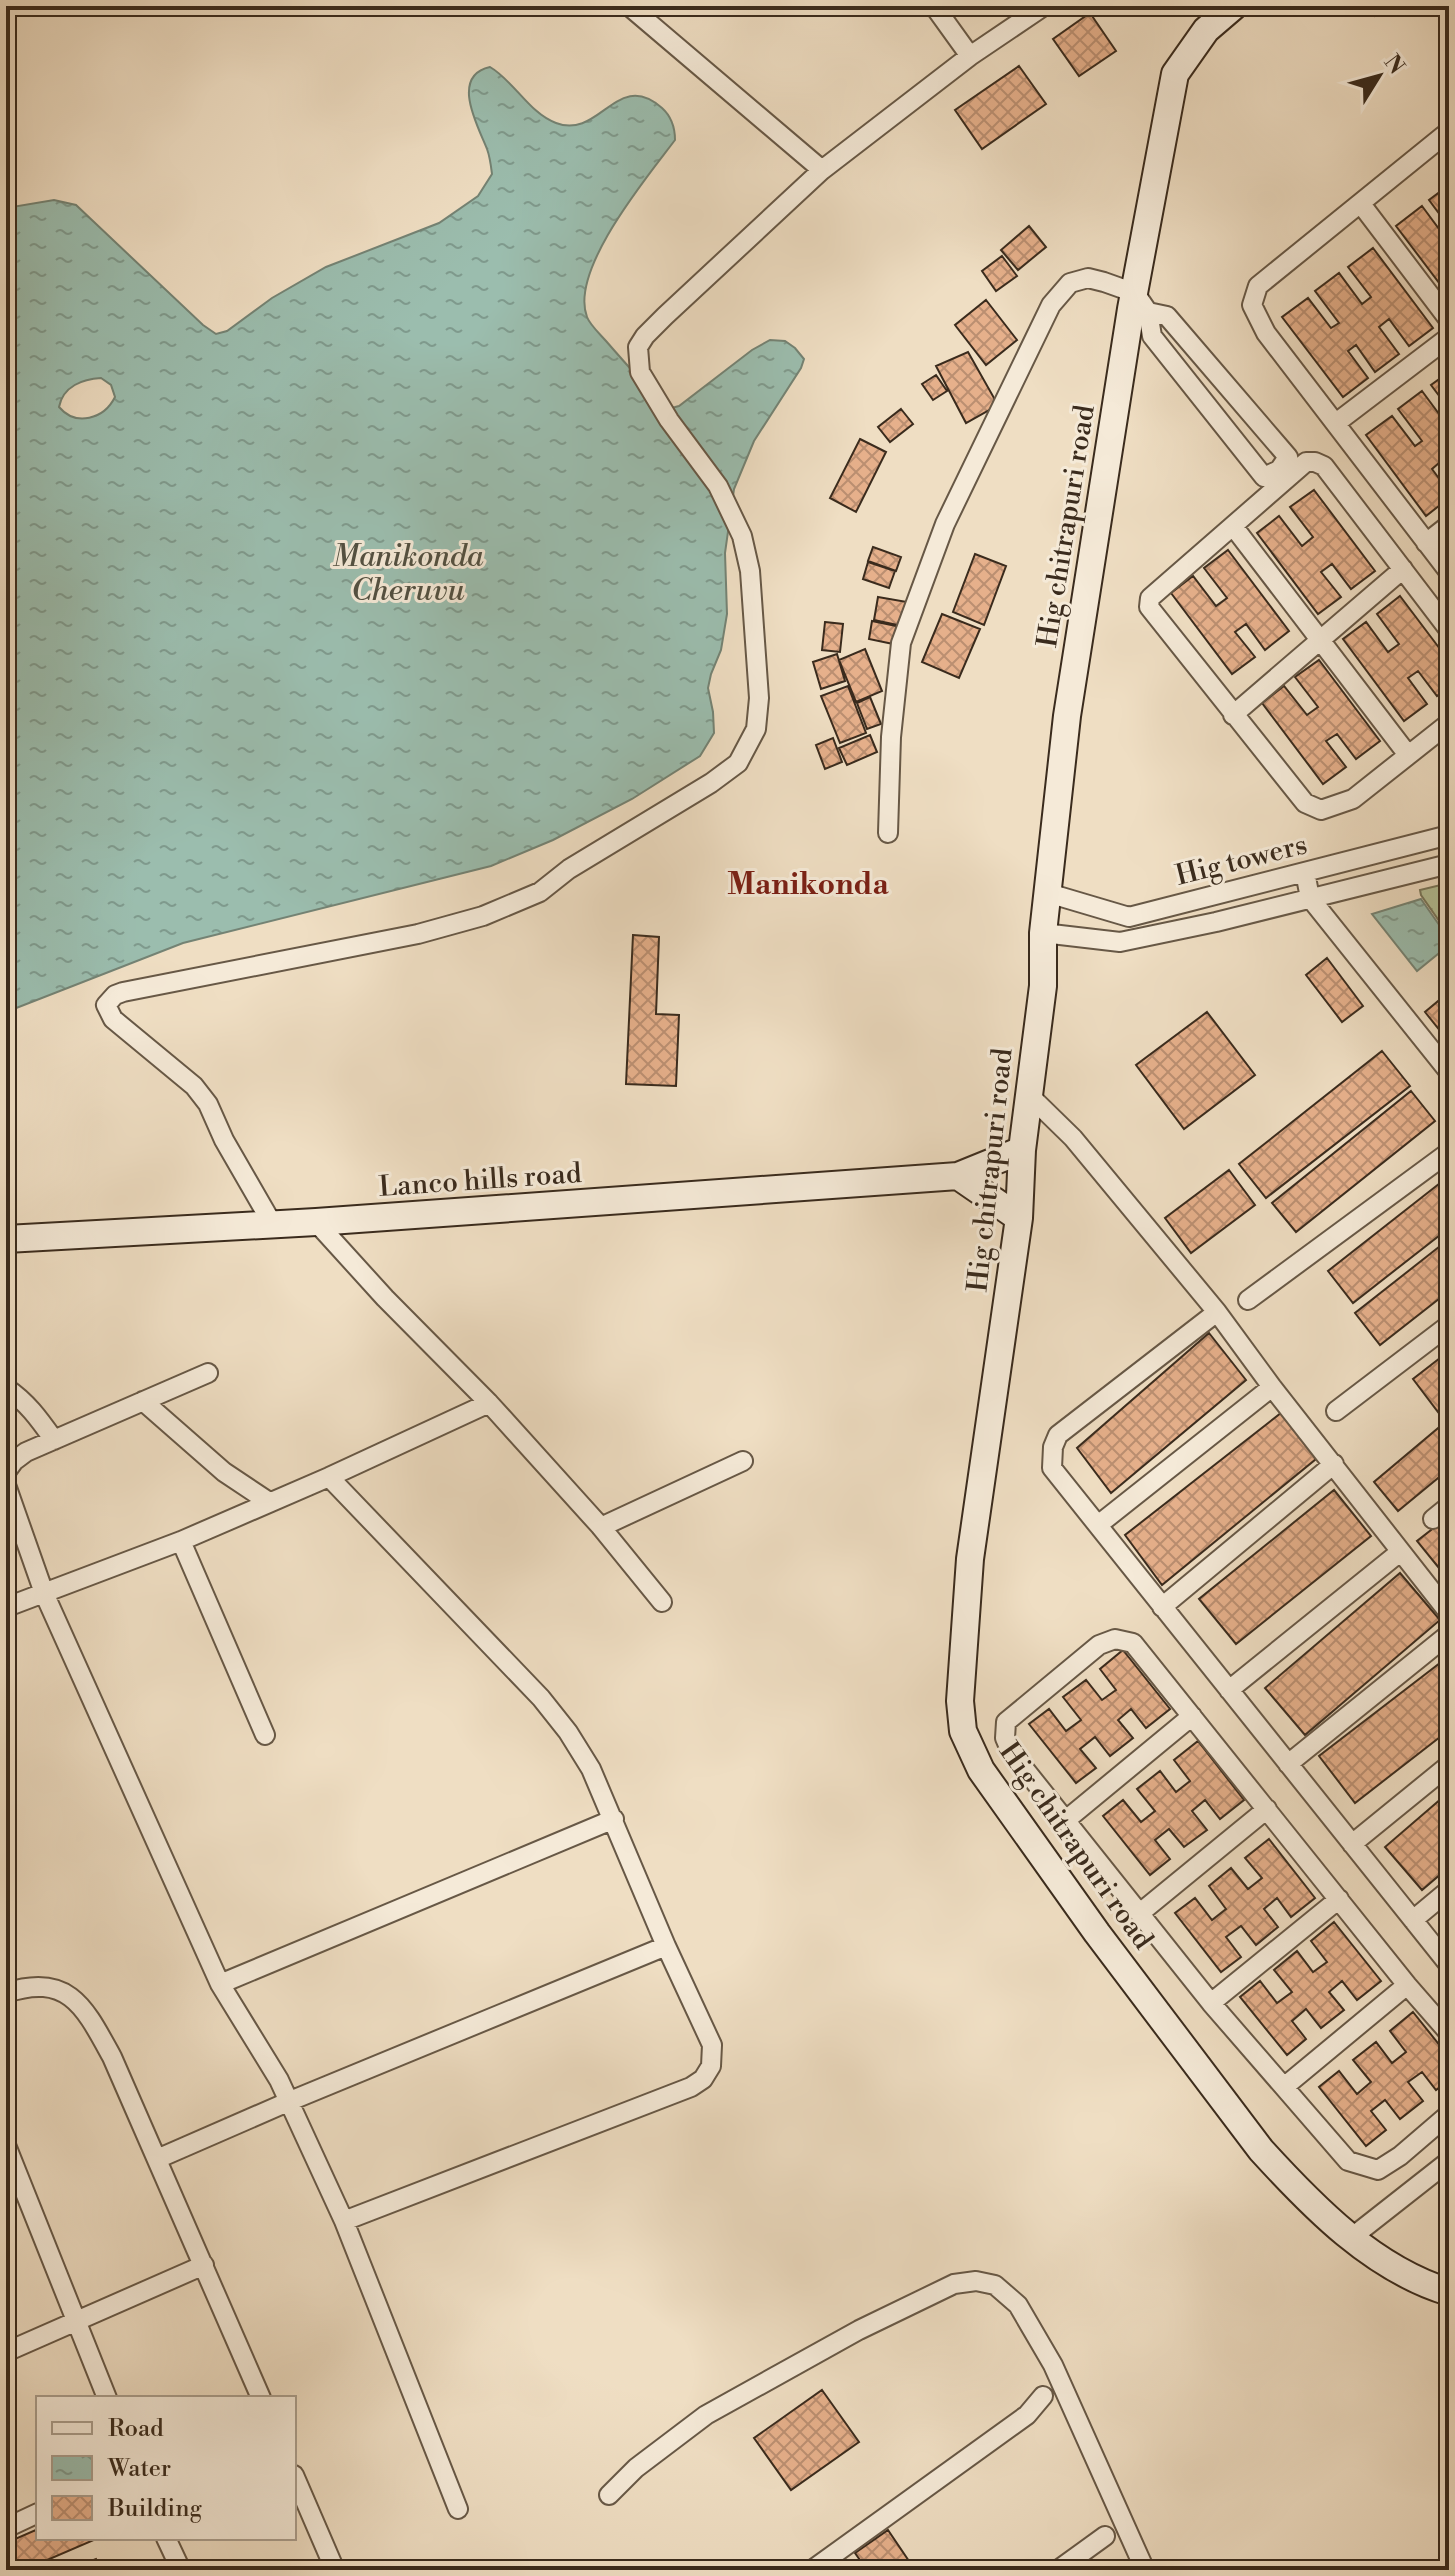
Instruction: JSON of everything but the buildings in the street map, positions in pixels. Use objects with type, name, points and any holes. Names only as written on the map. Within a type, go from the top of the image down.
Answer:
[{"type":"street","points":[[629,6],[822,170]]},
{"type":"street","points":[[934,6],[970,56]]},
{"type":"street","points":[[273,1225],[202,1095],[113,1019],[106,1005],[115,995],[123,992],[418,934],[526,900],[569,869],[728,773],[738,763],[756,729],[759,698],[754,604],[742,536],[718,486],[644,380],[640,372],[638,347],[665,316],[822,170],[970,56],[1044,6]]},
{"type":"street","name":"Hig chitrapuri road","points":[[1234,6],[1206,30],[1175,74],[1142,303],[1067,716],[1043,933],[1043,986],[1022,1150],[1019,1218],[970,1559],[960,1701],[963,1731],[981,1770],[1097,1933],[1261,2150],[1351,2238],[1414,2280],[1449,2292]]},
{"type":"street","points":[[1449,134],[1258,286],[1252,305],[1266,333],[1449,572]]},
{"type":"street","points":[[1361,204],[1449,320]]},
{"type":"street","points":[[888,833],[891,737],[901,643],[945,524],[1051,305],[1070,283],[1088,278],[1167,316],[1288,457],[1283,474]]},
{"type":"street","points":[[1142,303],[1152,336],[1264,477],[1283,474]]},
{"type":"street","points":[[1336,423],[1449,337]]},
{"type":"street","points":[[1449,630],[1324,466],[1315,462],[1306,462],[1283,474],[1233,526],[1150,598],[1149,607],[1305,803],[1321,810],[1353,799],[1449,723]]},
{"type":"street","points":[[1426,543],[1449,525]]},
{"type":"street","points":[[1233,526],[1408,755]]},
{"type":"street","points":[[1233,715],[1403,569]]},
{"type":"street","name":"Hig towers","points":[[1048,893],[1129,917],[1449,835]]},
{"type":"street","points":[[1043,933],[1120,942],[1216,922],[1449,864]]},
{"type":"street","points":[[1305,872],[1310,898],[1449,1072]]},
{"type":"street","points":[[1029,1095],[1073,1138],[1217,1312],[1449,1613]]},
{"type":"street","name":"Lanco hills road","points":[[6,1239],[273,1225],[958,1176],[1022,1150]]},
{"type":"street","points":[[1248,1300],[1449,1152]]},
{"type":"street","points":[[958,1176],[1019,1218]]},
{"type":"street","points":[[316,1222],[385,1298],[489,1403],[601,1527],[662,1602]]},
{"type":"street","points":[[1217,1312],[1058,1435],[1053,1447],[1052,1468],[1449,1965]]},
{"type":"street","points":[[1336,1411],[1449,1325]]},
{"type":"street","points":[[6,1472],[26,1452],[208,1373]]},
{"type":"street","points":[[1098,1525],[1272,1387]]},
{"type":"street","points":[[6,1388],[35,1412],[54,1440]]},
{"type":"street","points":[[143,1401],[224,1472],[269,1502]]},
{"type":"street","points":[[12,1605],[181,1541],[489,1403]]},
{"type":"street","points":[[601,1527],[743,1461]]},
{"type":"street","points":[[1162,1607],[1334,1464]]},
{"type":"street","points":[[329,1477],[541,1698],[568,1732],[591,1769],[712,2045],[711,2066],[703,2079],[691,2087],[344,2221]]},
{"type":"street","points":[[6,1485],[44,1593],[220,1984],[290,2101],[344,2221],[458,2509]]},
{"type":"street","points":[[1433,1519],[1449,1506]]},
{"type":"street","points":[[181,1541],[265,1735]]},
{"type":"street","points":[[1229,1690],[1400,1552]]},
{"type":"street","points":[[1288,1764],[1449,1634]]},
{"type":"street","points":[[1449,2033],[1407,1985],[1133,1643],[1115,1639],[1099,1645],[1006,1722],[1005,1738],[1011,1752],[1211,2003],[1348,2161],[1378,2170],[1400,2156],[1449,2114]]},
{"type":"street","points":[[1066,1820],[1192,1716]]},
{"type":"street","points":[[1352,1844],[1449,1765]]},
{"type":"street","points":[[1140,1913],[1267,1809]]},
{"type":"street","points":[[220,1984],[614,1819]]},
{"type":"street","points":[[1413,1920],[1449,1890]]},
{"type":"street","points":[[1211,2003],[1339,1899]]},
{"type":"street","points":[[157,2159],[666,1946]]},
{"type":"street","points":[[1284,2087],[1407,1985]]},
{"type":"street","points":[[6,1993],[29,1986],[43,1986],[67,1993],[79,2004],[112,2057],[260,2396]]},
{"type":"street","points":[[6,2145],[106,2396]]},
{"type":"street","points":[[1351,2238],[1449,2161]]},
{"type":"street","points":[[6,2352],[204,2265]]},
{"type":"street","points":[[609,2495],[636,2468],[706,2415],[859,2330],[954,2284],[976,2281],[995,2285],[1018,2305],[1046,2353],[1145,2570]]},
{"type":"street","points":[[812,2570],[1027,2415],[1043,2396]]},
{"type":"street","points":[[296,2480],[335,2570]]},
{"type":"street","points":[[6,2528],[36,2514]]},
{"type":"street","points":[[1058,2570],[1105,2536]]},
{"type":"street","points":[[167,2540],[181,2570]]},
{"type":"green space","points":[[1449,883],[1449,935],[1420,890]]},
{"type":"water","name":"Manikonda Cheruvu","points":[[490,67],[538,112],[556,123],[571,126],[585,122],[620,100],[633,96],[646,98],[662,108],[671,119],[675,140],[614,224],[589,275],[585,297],[590,323],[668,409],[679,406],[752,350],[770,340],[785,341],[804,359],[754,441],[734,489],[725,553],[727,614],[721,650],[708,688],[714,733],[700,756],[632,799],[553,840],[491,866],[183,943],[6,1012],[6,208],[54,200],[76,205],[203,325],[216,334],[227,331],[272,298],[326,267],[439,223],[478,196],[492,174],[488,152],[470,104],[471,81],[478,72]],"holes":[[[101,378],[111,385],[115,397],[97,415],[73,417],[59,407],[69,389],[81,382]]]},
{"type":"water","points":[[1421,899],[1449,939],[1449,945],[1417,971],[1372,914]]},
{"type":"district","name":"Manikonda","points":[[808,884]]}]
